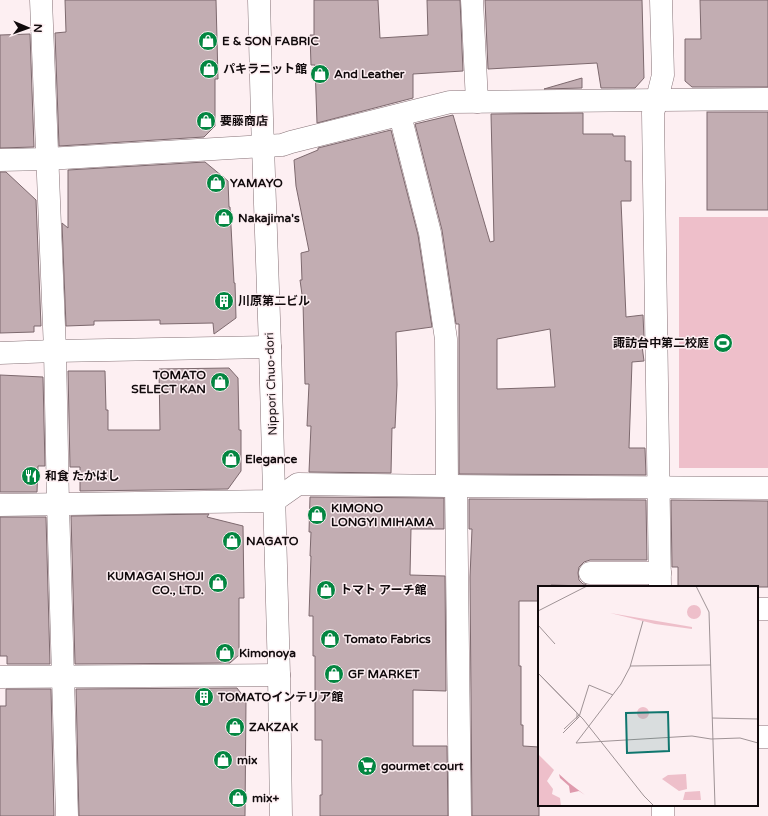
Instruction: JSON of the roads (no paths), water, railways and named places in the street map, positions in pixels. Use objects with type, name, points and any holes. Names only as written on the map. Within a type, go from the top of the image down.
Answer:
[{"type":"street","points":[[42,0],[55,351],[62,676],[67,816]]},
{"type":"street","name":"Nippori Chuo-dori","points":[[259,0],[279,675],[281,816]]},
{"type":"street","points":[[472,0],[477,102]]},
{"type":"street","points":[[590,574],[660,580],[653,113],[663,75],[661,0]]},
{"type":"street","points":[[0,160],[47,159],[282,145],[450,102],[768,99]]},
{"type":"street","points":[[400,115],[430,233],[446,339],[452,486],[460,816]]},
{"type":"street","points":[[0,353],[270,347]]},
{"type":"street","points":[[0,505],[274,501],[298,484],[768,488]]},
{"type":"street","points":[[0,677],[279,675]]},
{"type":"place","name":"E & SON FABRIC","points":[[208,41]]},
{"type":"place","name":"パキラニット館","points":[[209,69]]},
{"type":"place","name":"And Leather","points":[[320,74]]},
{"type":"place","name":"要藤商店","points":[[206,121]]},
{"type":"place","name":"YAMAYO","points":[[216,183]]},
{"type":"place","name":"Nakajima's","points":[[224,218]]},
{"type":"place","name":"川原第二ビル","points":[[224,301]]},
{"type":"place","name":"諏訪台中第二校庭","points":[[723,343]]},
{"type":"place","name":"TOMATO SELECT KAN","points":[[220,382]]},
{"type":"place","name":"Elegance","points":[[231,459]]},
{"type":"place","name":"和食 たかはし","points":[[31,476]]},
{"type":"place","name":"KIMONO LONGYI MIHAMA","points":[[317,515]]},
{"type":"place","name":"NAGATO","points":[[232,541]]},
{"type":"place","name":"KUMAGAI SHOJI CO., LTD.","points":[[218,583]]},
{"type":"place","name":"トマト アーチ館","points":[[326,590]]},
{"type":"place","name":"Tomato Fabrics","points":[[330,639]]},
{"type":"place","name":"Kimonoya","points":[[225,653]]},
{"type":"place","name":"GF MARKET","points":[[334,674]]},
{"type":"place","name":"TOMATOインテリア館","points":[[204,697]]},
{"type":"place","name":"ZAKZAK","points":[[235,727]]},
{"type":"place","name":"mix","points":[[223,760]]},
{"type":"place","name":"gourmet court","points":[[367,766]]},
{"type":"place","name":"mix+","points":[[238,798]]}]
